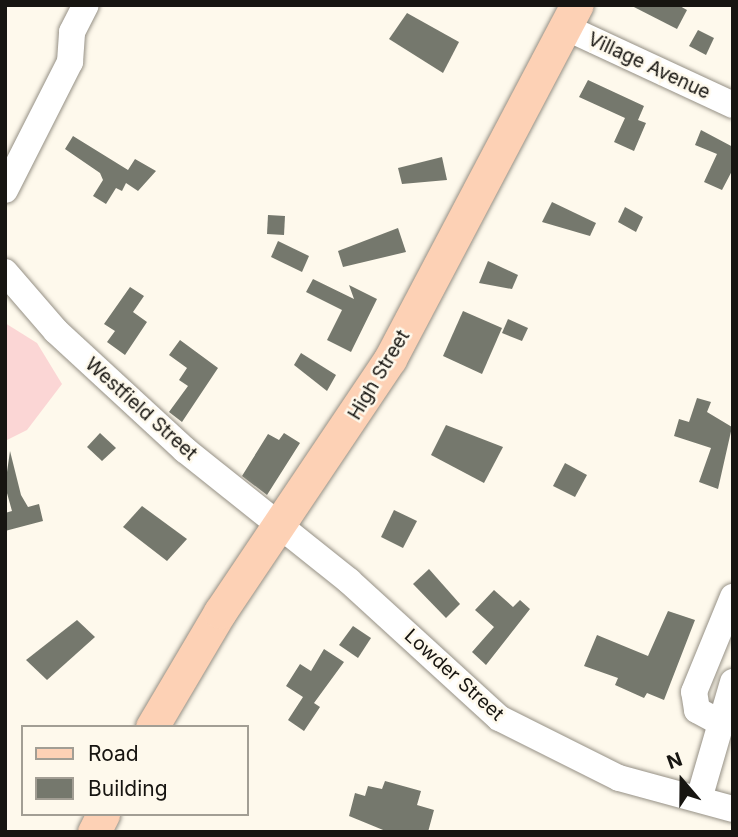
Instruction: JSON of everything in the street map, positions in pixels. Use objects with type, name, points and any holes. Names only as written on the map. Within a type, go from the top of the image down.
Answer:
[{"type":"main road","name":"High Street","points":[[153,725],[279,525],[407,331],[571,16]]},
{"type":"main road","points":[[94,832],[102,816]]},
{"type":"street","points":[[5,190],[70,62],[72,32],[86,5]]},
{"type":"street","name":"Village Avenue","points":[[571,16],[733,105]]},
{"type":"street","name":"Westfield Street","points":[[5,272],[17,297],[185,450],[279,525]]},
{"type":"street","name":"Lowder Street","points":[[279,525],[499,718],[619,778],[733,809]]},
{"type":"street","points":[[721,723],[697,710],[694,692],[733,597]]},
{"type":"street","points":[[699,799],[733,682]]},
{"type":"shaded area","points":[[5,323],[37,343],[62,384],[27,430],[5,441]]},
{"type":"building","points":[[630,5],[678,5],[687,10],[677,29]]},
{"type":"building","points":[[407,13],[459,42],[443,73],[389,39]]},
{"type":"building","points":[[698,30],[714,38],[706,55],[689,46]]},
{"type":"building","points":[[588,80],[644,106],[638,120],[646,123],[634,151],[614,142],[625,118],[579,97]]},
{"type":"building","points":[[701,130],[733,147],[733,169],[722,190],[704,182],[717,154],[695,145]]},
{"type":"building","points":[[73,136],[128,170],[135,159],[156,171],[138,191],[126,183],[122,191],[116,188],[106,204],[93,196],[103,180],[100,173],[65,149]]},
{"type":"building","points":[[442,157],[447,180],[402,184],[398,168]]},
{"type":"building","points":[[552,202],[596,223],[590,236],[542,222]]},
{"type":"building","points":[[625,207],[643,217],[636,232],[618,222]]},
{"type":"building","points":[[268,215],[285,216],[284,235],[267,234]]},
{"type":"building","points":[[398,228],[406,252],[343,267],[338,251]]},
{"type":"building","points":[[278,241],[309,256],[302,272],[271,257]]},
{"type":"building","points":[[488,261],[518,275],[512,289],[479,283]]},
{"type":"building","points":[[313,279],[354,299],[349,285],[377,299],[351,352],[327,340],[342,310],[306,292]]},
{"type":"building","points":[[130,287],[144,296],[133,312],[147,322],[125,355],[107,342],[115,331],[104,324]]},
{"type":"building","points":[[463,311],[502,328],[482,374],[443,356]]},
{"type":"building","points":[[508,319],[528,328],[522,341],[502,333]]},
{"type":"building","points":[[180,340],[218,368],[182,422],[169,412],[188,386],[179,380],[187,368],[169,355]]},
{"type":"building","points":[[301,353],[336,375],[327,391],[294,365]]},
{"type":"building","points":[[697,398],[711,402],[707,412],[732,427],[718,489],[699,482],[711,448],[674,436],[679,419],[689,422]]},
{"type":"building","points":[[446,425],[503,447],[484,483],[431,455]]},
{"type":"building","points":[[100,433],[116,448],[102,461],[87,447]]},
{"type":"building","points":[[284,433],[300,443],[267,495],[242,476],[268,434],[279,440]]},
{"type":"building","points":[[10,451],[21,495],[28,507],[39,504],[43,521],[5,531],[5,513],[12,511],[5,486]]},
{"type":"building","points":[[565,463],[587,475],[575,497],[553,486]]},
{"type":"building","points":[[142,506],[187,539],[167,561],[123,527]]},
{"type":"building","points":[[394,510],[417,521],[403,548],[381,537]]},
{"type":"building","points":[[429,569],[460,604],[446,618],[413,584]]},
{"type":"building","points":[[494,590],[513,607],[520,600],[530,609],[486,665],[472,652],[494,627],[475,610]]},
{"type":"building","points":[[668,611],[695,620],[664,700],[647,693],[644,698],[615,685],[618,678],[584,666],[597,635],[648,656]]},
{"type":"building","points":[[77,620],[95,637],[47,680],[26,660]]},
{"type":"building","points":[[353,626],[371,638],[358,658],[339,645]]},
{"type":"building","points":[[324,649],[344,662],[314,703],[320,707],[304,731],[288,720],[303,697],[286,686],[300,664],[311,671]]},
{"type":"building","points":[[385,781],[421,791],[417,805],[434,810],[428,832],[388,832],[349,816],[355,793],[365,796],[368,786],[382,789]]}]
